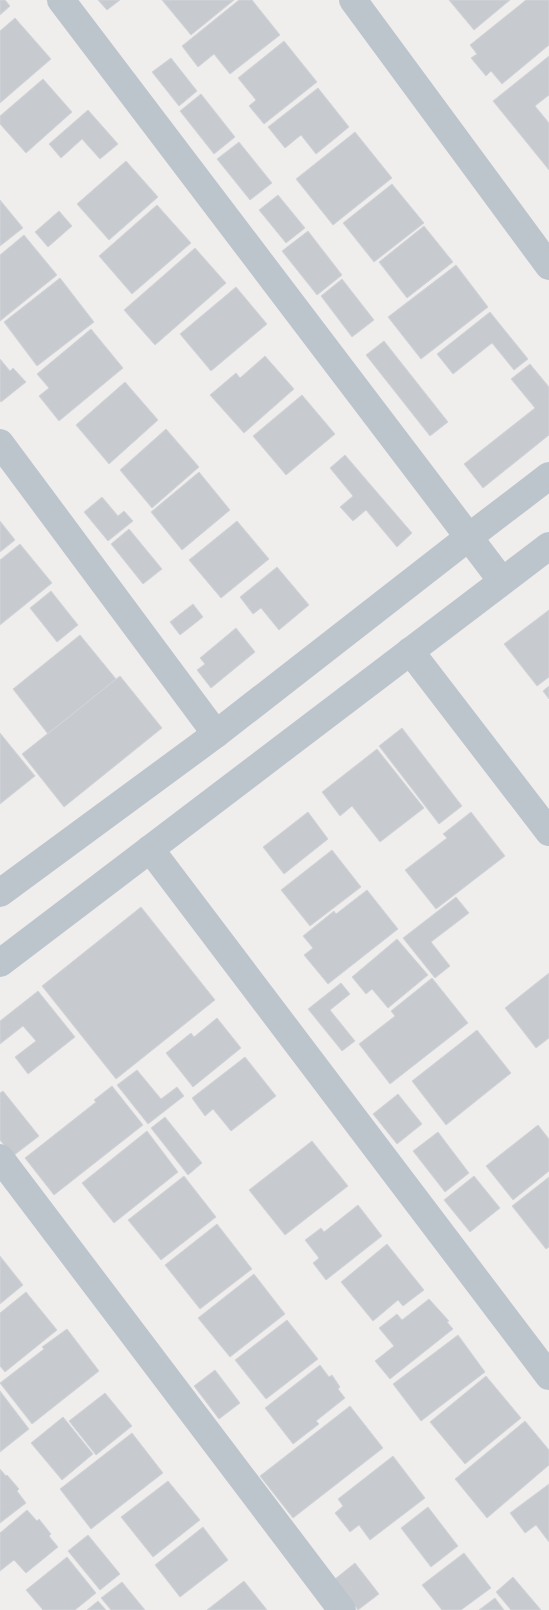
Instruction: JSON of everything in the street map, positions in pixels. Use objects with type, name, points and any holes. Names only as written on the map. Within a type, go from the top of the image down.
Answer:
[{"type":"street","points":[[61,0],[502,581]]},
{"type":"street","points":[[353,0],[549,266]]},
{"type":"street","points":[[0,443],[216,734]]},
{"type":"street","points":[[0,893],[216,734],[549,476]]},
{"type":"street","points":[[0,963],[549,546]]},
{"type":"street","points":[[410,652],[549,832]]},
{"type":"street","points":[[150,849],[549,1376]]},
{"type":"street","points":[[0,1158],[342,1610]]},
{"type":"building","points":[[0,0],[5,0],[10,6],[0,15]]},
{"type":"building","points":[[98,0],[120,0],[107,10]]},
{"type":"building","points":[[162,0],[234,0],[191,35]]},
{"type":"building","points":[[239,0],[252,0],[280,35],[230,74],[214,54],[198,67],[182,46]]},
{"type":"building","points":[[449,0],[510,0],[474,30]]},
{"type":"building","points":[[526,0],[549,0],[549,45],[502,84],[491,71],[486,76],[471,58],[477,54],[470,45]]},
{"type":"building","points":[[15,18],[51,59],[0,103],[0,31]]},
{"type":"building","points":[[284,41],[317,82],[264,124],[249,106],[256,100],[238,78]]},
{"type":"building","points":[[549,56],[549,95],[535,106],[549,123],[549,170],[493,101]]},
{"type":"building","points":[[171,58],[197,91],[179,106],[152,72]]},
{"type":"building","points":[[43,79],[72,112],[26,153],[0,124],[0,116]]},
{"type":"building","points":[[318,88],[349,127],[316,154],[301,135],[285,148],[268,127]]},
{"type":"building","points":[[201,94],[235,137],[214,154],[180,111]]},
{"type":"building","points":[[88,110],[118,144],[100,159],[82,139],[61,158],[49,144]]},
{"type":"building","points":[[355,132],[392,178],[333,225],[296,179]]},
{"type":"building","points":[[239,142],[272,183],[250,200],[217,159]]},
{"type":"building","points":[[126,161],[158,197],[109,240],[77,204]]},
{"type":"building","points":[[392,184],[424,223],[374,262],[343,223]]},
{"type":"building","points":[[278,195],[305,228],[286,243],[259,210]]},
{"type":"building","points":[[0,200],[23,228],[0,246]]},
{"type":"building","points":[[157,205],[191,243],[132,294],[99,256]]},
{"type":"building","points":[[59,211],[72,226],[48,247],[35,232]]},
{"type":"building","points":[[424,226],[453,262],[407,298],[379,262]]},
{"type":"building","points":[[308,231],[342,275],[317,295],[282,251]]},
{"type":"building","points":[[24,235],[57,275],[0,321],[0,255]]},
{"type":"building","points":[[195,248],[226,283],[155,345],[124,310]]},
{"type":"building","points":[[456,265],[488,307],[421,359],[388,317]]},
{"type":"building","points":[[60,278],[94,322],[37,366],[4,322]]},
{"type":"building","points":[[342,279],[374,320],[352,337],[321,296]]},
{"type":"building","points":[[236,287],[267,324],[211,371],[180,334]]},
{"type":"building","points":[[490,312],[528,359],[514,370],[492,343],[453,374],[437,354]]},
{"type":"building","points":[[91,329],[123,368],[59,421],[39,396],[49,388],[37,374]]},
{"type":"building","points":[[384,341],[448,422],[430,436],[366,355]]},
{"type":"building","points":[[265,356],[294,389],[244,433],[210,395],[236,373],[240,378]]},
{"type":"building","points":[[0,359],[10,371],[13,368],[26,382],[1,402],[0,401]]},
{"type":"building","points":[[530,364],[549,387],[549,435],[483,488],[464,464],[535,408],[511,379]]},
{"type":"building","points":[[125,382],[158,420],[109,464],[76,425]]},
{"type":"building","points":[[302,395],[335,434],[286,475],[253,436]]},
{"type":"building","points":[[166,429],[199,467],[152,508],[120,470]]},
{"type":"building","points":[[345,455],[412,533],[397,547],[366,510],[353,521],[340,507],[353,496],[330,468]]},
{"type":"building","points":[[199,472],[230,510],[182,550],[151,512]]},
{"type":"building","points":[[102,497],[118,516],[124,511],[133,521],[108,541],[84,512]]},
{"type":"building","points":[[0,521],[15,540],[0,552]]},
{"type":"building","points":[[237,521],[269,559],[221,598],[189,560]]},
{"type":"building","points":[[129,529],[162,569],[143,584],[111,544]]},
{"type":"building","points":[[20,544],[52,583],[0,625],[0,560]]},
{"type":"building","points":[[277,567],[309,605],[279,630],[261,608],[253,614],[240,597]]},
{"type":"building","points":[[51,591],[78,625],[57,642],[30,608]]},
{"type":"building","points":[[193,604],[203,617],[180,635],[170,622]]},
{"type":"building","points":[[549,610],[549,677],[537,686],[504,644]]},
{"type":"building","points":[[236,628],[255,652],[211,688],[197,670],[205,664],[200,658]]},
{"type":"building","points":[[80,635],[116,679],[48,734],[13,689]]},
{"type":"building","points":[[120,676],[162,728],[64,807],[22,754]]},
{"type":"building","points":[[549,686],[549,699],[543,691]]},
{"type":"building","points":[[402,728],[462,806],[439,824],[379,746]]},
{"type":"building","points":[[0,733],[35,776],[0,804]]},
{"type":"building","points":[[377,749],[424,808],[380,842],[352,806],[340,816],[322,792]]},
{"type":"building","points":[[308,812],[328,839],[284,874],[263,847]]},
{"type":"building","points":[[471,812],[505,856],[436,909],[405,870],[447,838],[443,834]]},
{"type":"building","points":[[332,850],[361,887],[310,926],[281,890]]},
{"type":"building","points":[[367,890],[398,929],[328,984],[304,955],[313,948],[303,936],[334,911],[336,914]]},
{"type":"building","points":[[456,897],[469,913],[431,942],[450,966],[435,978],[403,938]]},
{"type":"building","points":[[141,907],[215,1000],[116,1079],[42,986]]},
{"type":"building","points":[[397,939],[428,975],[388,1008],[372,989],[366,994],[352,977]]},
{"type":"building","points":[[549,973],[549,1038],[536,1048],[505,1008]]},
{"type":"building","points":[[432,978],[468,1023],[390,1084],[359,1044],[395,1016],[391,1011]]},
{"type":"building","points":[[341,983],[350,994],[330,1010],[355,1041],[342,1051],[308,1009]]},
{"type":"building","points":[[38,991],[75,1037],[28,1074],[15,1057],[36,1041],[23,1026],[0,1044],[0,1021]]},
{"type":"building","points":[[217,1018],[241,1048],[193,1087],[166,1053],[191,1033],[194,1037]]},
{"type":"building","points":[[477,1030],[511,1073],[446,1125],[412,1081]]},
{"type":"building","points":[[245,1057],[276,1096],[231,1131],[213,1109],[205,1116],[192,1098]]},
{"type":"building","points":[[137,1070],[161,1099],[177,1087],[184,1096],[148,1124],[117,1085]]},
{"type":"building","points":[[112,1086],[143,1125],[54,1195],[25,1158],[96,1102],[94,1100]]},
{"type":"building","points":[[3,1091],[39,1136],[13,1156],[0,1140],[0,1093]]},
{"type":"building","points":[[398,1094],[422,1124],[397,1144],[373,1114]]},
{"type":"building","points":[[165,1117],[202,1163],[188,1175],[151,1128]]},
{"type":"building","points":[[538,1125],[549,1139],[549,1171],[513,1200],[486,1166]]},
{"type":"building","points":[[147,1131],[178,1172],[114,1223],[82,1183]]},
{"type":"building","points":[[438,1132],[469,1173],[445,1192],[413,1151]]},
{"type":"building","points":[[312,1141],[348,1186],[285,1235],[249,1190]]},
{"type":"building","points":[[184,1176],[216,1217],[161,1260],[128,1220]]},
{"type":"building","points":[[474,1176],[500,1208],[470,1232],[444,1200]]},
{"type":"building","points":[[549,1177],[549,1247],[546,1249],[512,1206]]},
{"type":"building","points":[[358,1205],[382,1236],[326,1280],[313,1263],[319,1258],[305,1240],[321,1228],[324,1232]]},
{"type":"building","points":[[217,1224],[252,1269],[200,1309],[165,1265]]},
{"type":"building","points":[[387,1244],[424,1290],[403,1306],[398,1300],[373,1321],[341,1282]]},
{"type":"building","points":[[0,1256],[23,1285],[0,1304]]},
{"type":"building","points":[[254,1274],[285,1314],[230,1357],[198,1318]]},
{"type":"building","points":[[26,1292],[57,1330],[5,1372],[0,1366],[0,1313]]},
{"type":"building","points":[[429,1299],[449,1321],[447,1322],[453,1329],[390,1379],[375,1361],[394,1346],[379,1328],[397,1314],[402,1320]]},
{"type":"building","points":[[287,1320],[318,1359],[266,1399],[235,1360]]},
{"type":"building","points":[[67,1329],[99,1371],[32,1424],[0,1383],[44,1349],[42,1347]]},
{"type":"building","points":[[458,1335],[485,1372],[421,1421],[393,1384]]},
{"type":"building","points":[[320,1365],[329,1377],[332,1375],[340,1387],[338,1389],[345,1398],[316,1421],[319,1424],[293,1444],[265,1408]]},
{"type":"building","points":[[215,1370],[240,1403],[219,1419],[194,1386]]},
{"type":"building","points":[[486,1376],[521,1418],[465,1464],[430,1422]]},
{"type":"building","points":[[0,1391],[29,1429],[0,1452]]},
{"type":"building","points":[[105,1393],[132,1426],[96,1455],[69,1421]]},
{"type":"building","points":[[350,1406],[383,1448],[293,1518],[260,1476]]},
{"type":"building","points":[[63,1417],[93,1454],[62,1480],[31,1443]]},
{"type":"building","points":[[525,1421],[549,1450],[549,1465],[487,1518],[455,1479]]},
{"type":"building","points":[[132,1433],[163,1473],[91,1529],[60,1489]]},
{"type":"building","points":[[393,1456],[425,1498],[370,1540],[359,1525],[350,1532],[335,1513],[343,1506],[338,1499]]},
{"type":"building","points":[[0,1469],[19,1489],[17,1491],[26,1503],[0,1523]]},
{"type":"building","points":[[168,1481],[200,1520],[153,1557],[121,1517]]},
{"type":"building","points":[[549,1484],[549,1542],[536,1525],[525,1533],[510,1513]]},
{"type":"building","points":[[428,1507],[458,1546],[431,1567],[401,1528]]},
{"type":"building","points":[[27,1510],[37,1521],[39,1519],[51,1534],[49,1536],[58,1547],[26,1573],[14,1560],[0,1571],[0,1533]]},
{"type":"building","points":[[203,1527],[228,1560],[180,1597],[155,1565]]},
{"type":"building","points":[[88,1535],[120,1574],[100,1590],[68,1551]]},
{"type":"building","points":[[464,1553],[491,1588],[461,1610],[442,1610],[422,1585]]},
{"type":"building","points":[[67,1557],[96,1593],[75,1610],[43,1610],[26,1590]]},
{"type":"building","points":[[355,1563],[379,1594],[358,1610],[335,1579]]},
{"type":"building","points":[[513,1577],[541,1610],[511,1610],[496,1592]]},
{"type":"building","points":[[244,1581],[267,1610],[207,1610]]},
{"type":"building","points":[[122,1582],[145,1610],[111,1610],[101,1598]]},
{"type":"building","points":[[495,1598],[504,1610],[479,1610]]},
{"type":"building","points":[[98,1601],[106,1610],[87,1610]]}]
